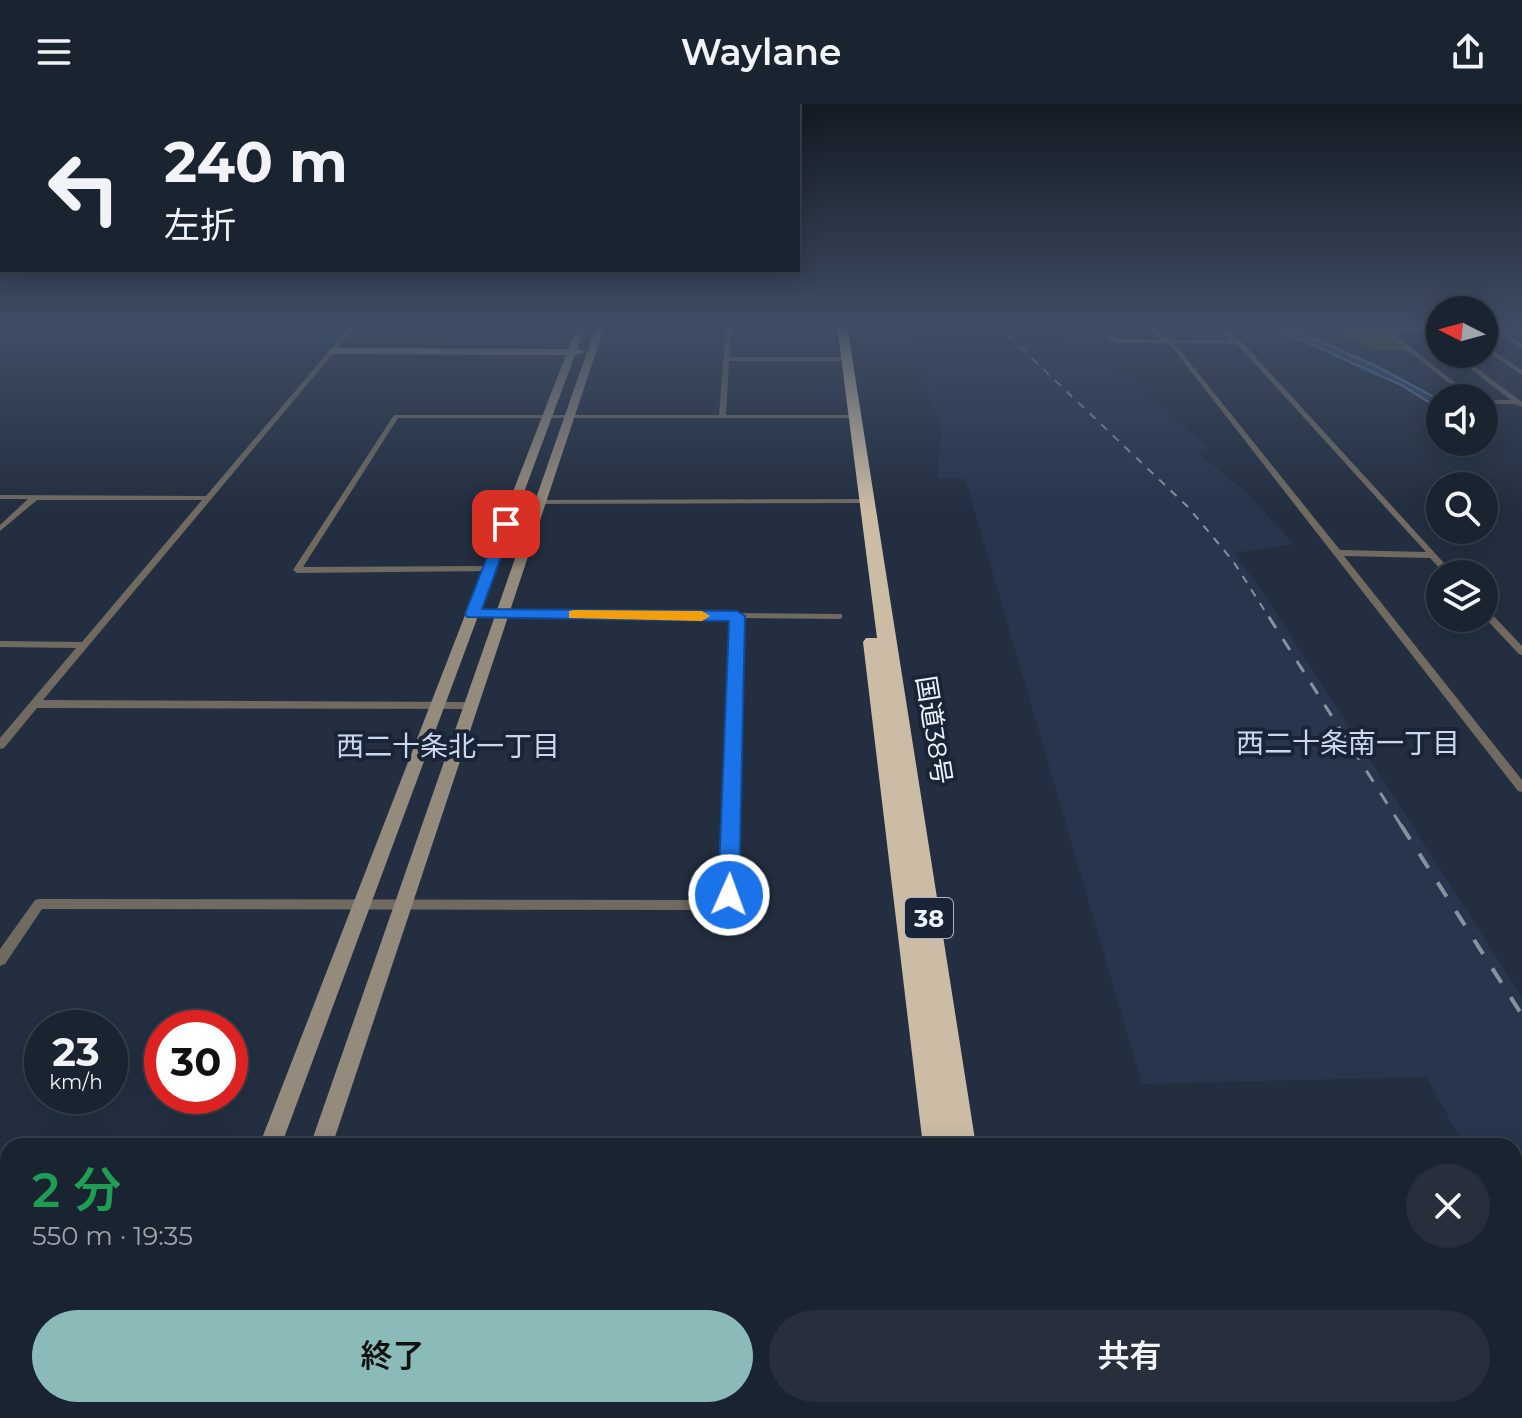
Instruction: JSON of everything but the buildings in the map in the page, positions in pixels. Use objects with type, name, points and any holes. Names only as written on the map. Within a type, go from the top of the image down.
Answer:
[{"type":"highway","name":"国道38号","points":[[846,386],[936,1138]]},
{"type":"highway","name":"国道38号","points":[[860,502],[961,1138]]},
{"type":"street","points":[[0,745],[302,386]]},
{"type":"street","points":[[273,1138],[559,386]]},
{"type":"street","points":[[324,1138],[580,386]]},
{"type":"street","points":[[722,417],[724,386]]},
{"type":"street","points":[[1205,386],[1522,788]]},
{"type":"street","points":[[1279,386],[1437,560]]},
{"type":"street","points":[[1498,386],[1521,403]]},
{"type":"street","points":[[1498,402],[1521,403]]},
{"type":"street","points":[[488,569],[297,570],[396,416],[850,417]]},
{"type":"street","points":[[0,497],[209,498]]},
{"type":"street","points":[[0,529],[35,497]]},
{"type":"street","points":[[515,502],[860,502]]},
{"type":"street","points":[[1337,553],[1433,555]]},
{"type":"street","points":[[472,614],[839,616]]},
{"type":"street","points":[[0,960],[39,904],[715,905],[729,895],[737,616]]},
{"type":"street","points":[[1498,626],[1522,652]]},
{"type":"street","points":[[0,644],[85,645]]},
{"type":"street","points":[[35,704],[471,706]]},
{"type":"shaded area","points":[[927,386],[1136,386],[1209,448],[1198,453],[1247,493],[1294,544],[1234,553],[1260,588],[1522,997],[1522,1138],[1460,1138],[1427,1077],[1142,1084],[965,478],[938,478],[942,431]]},
{"type":"water","points":[[1403,386],[1414,386],[1426,393],[1426,400]]},
{"type":"railway","points":[[1061,386],[1188,507],[1233,561],[1270,619]]},
{"type":"railway","points":[[1269,617],[1402,827]]},
{"type":"railway","points":[[1401,825],[1522,1015]]},
{"type":"slow traffic","points":[[574,615],[702,616]]},
{"type":"district","name":"西二十条南一丁目","points":[[1348,743]]},
{"type":"district","name":"西二十条北一丁目","points":[[448,746]]},
{"type":"route","points":[[506,524],[472,614],[737,616],[729,895]]}]
